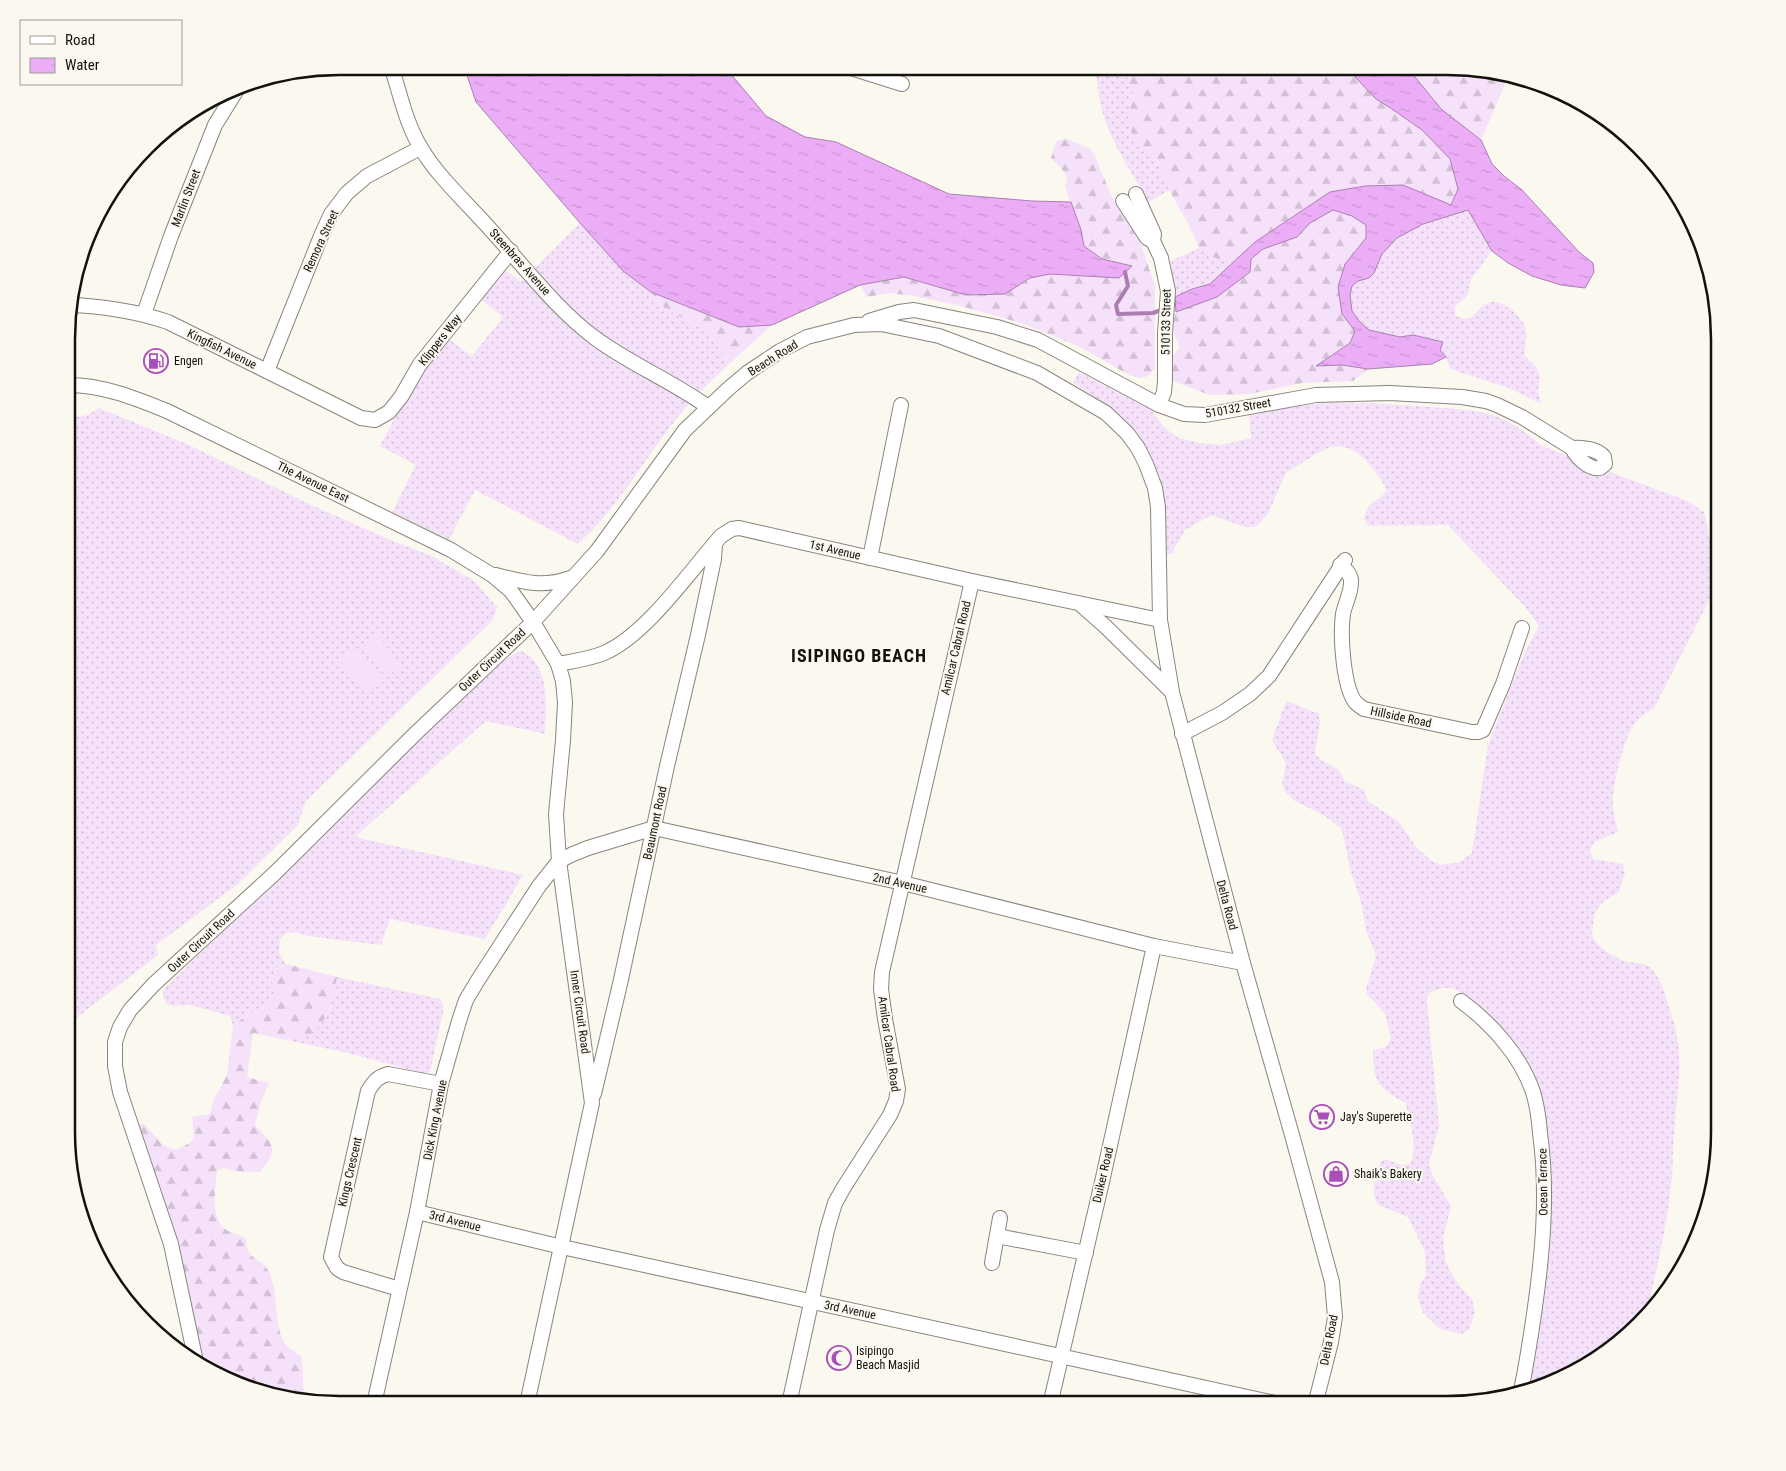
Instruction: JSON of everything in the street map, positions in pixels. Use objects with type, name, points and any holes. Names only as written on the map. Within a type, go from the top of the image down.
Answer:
[{"type":"street","name":"Steenbras Avenue","points":[[394,75],[420,148],[441,174],[562,308],[594,338],[615,352],[687,392],[708,407]]},
{"type":"street","points":[[875,75],[902,84]]},
{"type":"street","name":"Marlin Street","points":[[144,314],[171,236],[215,125],[232,98]]},
{"type":"street","name":"Remora Street","points":[[267,371],[321,236],[332,214],[347,193],[367,176],[420,148]]},
{"type":"street","name":"510133 Street","points":[[1129,197],[1154,234],[1153,241],[1162,258],[1168,291],[1165,381],[1164,392],[1159,405]]},
{"type":"street","name":"Klippers Way","points":[[367,420],[382,417],[390,412],[420,364],[511,251]]},
{"type":"street","name":"Kingfish Avenue","points":[[77,305],[98,306],[144,314],[168,322],[367,420]]},
{"type":"street","name":"510132 Street","points":[[854,325],[899,312],[914,310],[997,327],[1038,340],[1177,413],[1205,415],[1316,395],[1390,393],[1462,397],[1486,401],[1522,417],[1572,448]]},
{"type":"street","name":"Beach Road","points":[[533,622],[597,551],[685,430],[708,407],[747,374],[780,351],[807,338],[854,325],[881,324],[947,338],[1037,373],[1106,413]]},
{"type":"street","name":"The Avenue East","points":[[75,385],[125,394],[167,411],[451,550],[492,575],[510,591],[533,622]]},
{"type":"street","points":[[870,558],[901,405]]},
{"type":"street","name":"Delta Road","points":[[1106,413],[1138,448],[1155,488],[1158,507],[1160,620],[1172,692],[1243,963],[1332,1282],[1335,1317],[1331,1342],[1316,1396]]},
{"type":"street","name":"1st Avenue","points":[[558,664],[604,653],[620,644],[648,620],[721,536],[732,529],[744,528],[870,558],[1160,620]]},
{"type":"street","name":"Beaumont Road","points":[[592,1103],[698,635],[714,560],[715,543]]},
{"type":"street","name":"Hillside Road","points":[[1182,734],[1222,713],[1250,694],[1269,676],[1342,562],[1351,580],[1343,614],[1343,649],[1346,677],[1352,697],[1364,709],[1472,732],[1482,730],[1503,684],[1522,628]]},
{"type":"street","points":[[492,575],[544,585],[571,578]]},
{"type":"street","name":"Amilcar Cabral Road","points":[[791,1396],[826,1230],[835,1203],[890,1115],[896,1101],[898,1089],[881,989],[882,972],[972,580]]},
{"type":"street","points":[[1080,604],[1172,692]]},
{"type":"street","name":"Inner Circuit Road","points":[[529,1396],[592,1103],[555,810],[563,740],[565,702],[563,681],[558,664],[533,622]]},
{"type":"street","name":"Outer Circuit Road","points":[[194,1352],[171,1244],[120,1092],[115,1066],[115,1042],[120,1027],[130,1010],[154,984],[275,873],[412,736],[533,622]]},
{"type":"street","name":"2nd Avenue","points":[[560,861],[588,848],[654,828],[903,884],[1154,946],[1243,963]]},
{"type":"street","name":"Dick King Avenue","points":[[376,1396],[417,1212],[441,1084],[458,1021],[466,1000],[539,886],[560,861]]},
{"type":"street","name":"Duiker Road","points":[[1052,1396],[1086,1253],[1154,946]]},
{"type":"street","name":"Ocean Terrace","points":[[1461,1001],[1499,1036],[1522,1067],[1534,1093],[1539,1121],[1543,1149],[1544,1214],[1540,1268],[1527,1364],[1522,1385]]},
{"type":"street","name":"Kings Crescent","points":[[399,1289],[343,1272],[337,1268],[331,1257],[368,1091],[380,1076],[388,1074],[441,1084]]},
{"type":"street","name":"3rd Avenue","points":[[417,1212],[562,1247],[1243,1396]]},
{"type":"street","points":[[992,1263],[1000,1218]]},
{"type":"street","points":[[997,1236],[1086,1253]]},
{"type":"green space","points":[[1097,75],[1127,75],[1133,93],[1128,118],[1140,144],[1157,159],[1169,190],[1149,202],[1109,131],[1099,94]]},
{"type":"green space","points":[[1127,75],[1354,75],[1376,99],[1422,130],[1450,160],[1458,189],[1451,205],[1330,192],[1254,242],[1243,255],[1219,259],[1207,255],[1199,248],[1191,229],[1169,190],[1157,159],[1132,134],[1128,118],[1133,93]]},
{"type":"green space","points":[[1413,75],[1481,77],[1506,82],[1481,140],[1441,109]]},
{"type":"green space","points":[[1067,139],[1089,148],[1094,154],[1115,204],[1140,241],[1155,286],[1155,369],[1146,377],[1140,378],[1129,375],[1080,347],[1024,324],[957,305],[914,296],[890,293],[867,297],[860,285],[904,277],[966,295],[1005,294],[1030,278],[1050,274],[1119,278],[1131,266],[1102,259],[1084,246],[1081,230],[1065,186],[1067,178],[1051,158],[1056,141]]},
{"type":"green space","points":[[1333,210],[1352,216],[1366,225],[1366,238],[1345,264],[1342,313],[1355,331],[1350,342],[1317,365],[1342,365],[1368,369],[1353,381],[1302,383],[1249,394],[1210,395],[1175,382],[1169,376],[1170,359],[1180,347],[1171,327],[1176,312],[1193,305],[1263,249],[1297,237],[1310,223]]},
{"type":"green space","points":[[1468,210],[1492,251],[1471,279],[1468,295],[1455,307],[1455,315],[1466,319],[1470,318],[1483,306],[1493,302],[1504,305],[1515,313],[1526,330],[1524,355],[1536,367],[1540,375],[1538,392],[1541,404],[1509,388],[1450,369],[1446,357],[1440,350],[1443,342],[1413,335],[1400,337],[1369,330],[1352,311],[1350,295],[1352,286],[1358,281],[1369,278],[1374,274],[1382,254],[1397,238],[1423,224]]},
{"type":"green space","points":[[580,223],[623,271],[651,292],[660,305],[707,332],[730,363],[683,411],[606,515],[578,544],[475,490],[449,540],[392,512],[416,465],[380,446],[412,385],[446,337],[472,356],[503,317],[478,297],[503,271],[508,272],[521,282]]},
{"type":"green space","points":[[1199,248],[1209,255],[1220,258],[1243,255],[1210,284],[1192,289],[1175,297],[1171,261]]},
{"type":"green space","points":[[651,292],[739,327],[772,325],[730,363],[707,332],[660,305]]},
{"type":"green space","points":[[1079,372],[1151,410],[1165,428],[1179,438],[1199,443],[1222,445],[1251,438],[1249,416],[1295,406],[1361,403],[1481,412],[1510,423],[1542,446],[1687,501],[1704,512],[1711,544],[1711,597],[1654,708],[1635,723],[1626,741],[1617,771],[1613,797],[1613,810],[1618,832],[1594,842],[1590,851],[1593,859],[1623,864],[1625,873],[1619,892],[1604,901],[1597,909],[1592,933],[1593,938],[1601,947],[1624,961],[1644,964],[1651,968],[1662,986],[1676,1033],[1679,1083],[1670,1196],[1650,1301],[1634,1319],[1608,1341],[1564,1369],[1528,1383],[1532,1369],[1541,1102],[1471,1002],[1461,993],[1449,988],[1431,992],[1427,997],[1439,1125],[1429,1164],[1431,1172],[1451,1206],[1443,1239],[1446,1263],[1457,1283],[1472,1300],[1475,1313],[1469,1329],[1462,1334],[1440,1329],[1423,1313],[1418,1297],[1420,1285],[1426,1274],[1425,1252],[1408,1217],[1378,1205],[1374,1194],[1374,1183],[1381,1161],[1385,1159],[1401,1165],[1410,1164],[1414,1150],[1406,1103],[1384,1089],[1379,1083],[1374,1070],[1373,1051],[1387,1046],[1391,1038],[1385,1014],[1367,994],[1366,989],[1376,955],[1366,931],[1361,902],[1350,869],[1342,829],[1323,815],[1295,801],[1285,792],[1282,784],[1286,763],[1272,740],[1287,701],[1319,714],[1320,722],[1316,755],[1339,770],[1345,781],[1364,790],[1368,801],[1399,822],[1417,848],[1433,862],[1441,865],[1460,862],[1472,853],[1488,745],[1524,654],[1539,626],[1527,609],[1448,525],[1368,526],[1364,519],[1368,508],[1387,490],[1365,459],[1357,453],[1340,446],[1327,448],[1286,473],[1268,514],[1258,525],[1245,527],[1210,516],[1185,530],[1172,553],[1164,555],[1157,474],[1145,445],[1136,432],[1112,410],[1073,383]]},
{"type":"green space","points":[[99,408],[189,445],[307,503],[390,540],[432,556],[474,581],[497,607],[493,620],[306,801],[298,825],[238,884],[156,945],[158,955],[75,1019],[75,417],[88,415]]},
{"type":"green space","points":[[375,633],[402,665],[387,677],[360,646]]},
{"type":"green space","points":[[355,649],[383,682],[368,694],[341,662]]},
{"type":"green space","points":[[521,651],[531,657],[538,665],[542,676],[546,699],[545,734],[486,721],[355,837],[523,875],[485,939],[390,919],[381,945],[307,936],[295,932],[286,933],[280,939],[279,953],[286,964],[276,968],[272,981],[275,993],[273,1002],[233,1025],[230,1016],[190,1005],[170,1006],[165,1001],[163,997],[164,989],[496,666]]},
{"type":"green space","points":[[286,964],[337,977],[333,998],[321,1023],[313,1032],[297,1042],[253,1033],[247,1077],[269,1083],[260,1104],[255,1125],[267,1138],[272,1152],[260,1172],[243,1172],[222,1168],[217,1171],[215,1210],[220,1224],[227,1231],[246,1239],[248,1252],[262,1263],[269,1272],[274,1289],[279,1329],[282,1338],[286,1345],[302,1357],[304,1394],[254,1382],[222,1369],[200,1356],[179,1260],[136,1126],[144,1124],[163,1145],[175,1150],[188,1144],[194,1138],[192,1117],[210,1114],[212,1104],[227,1075],[233,1025],[273,1002],[272,979],[279,967]]},
{"type":"green space","points":[[337,977],[440,999],[444,1007],[430,1072],[422,1073],[352,1054],[297,1042],[317,1028],[330,1008]]},
{"type":"water","points":[[467,75],[732,75],[766,116],[805,137],[836,142],[949,194],[1032,201],[1071,202],[1081,230],[1084,246],[1102,259],[1132,266],[1119,278],[1050,274],[1030,278],[1005,294],[966,295],[904,277],[860,285],[772,325],[739,327],[651,292],[623,271],[476,102]]},
{"type":"water","points":[[1354,75],[1413,75],[1441,109],[1481,140],[1492,164],[1522,190],[1579,252],[1593,263],[1594,272],[1585,288],[1561,285],[1532,276],[1508,263],[1492,251],[1468,210],[1423,224],[1397,238],[1382,254],[1374,273],[1369,278],[1358,281],[1352,286],[1350,295],[1352,311],[1369,330],[1400,337],[1413,335],[1443,342],[1440,350],[1446,357],[1432,364],[1368,369],[1342,365],[1316,366],[1350,343],[1355,331],[1342,314],[1338,287],[1345,264],[1366,238],[1366,225],[1352,216],[1333,210],[1310,223],[1297,237],[1263,249],[1251,259],[1250,272],[1217,297],[1176,312],[1175,297],[1192,289],[1210,284],[1255,242],[1330,192],[1365,186],[1403,185],[1451,205],[1458,189],[1450,159],[1422,130],[1376,99]]},
{"type":"waterway","points":[[1125,272],[1128,286],[1116,305],[1118,314],[1153,313],[1164,309]]},
{"type":"place","name":"Engen","points":[[156,361]]},
{"type":"place","name":"Jay's Superette","points":[[1322,1117]]},
{"type":"place","name":"Shaik's Bakery","points":[[1336,1174]]},
{"type":"place","name":"Isipingo Beach Masjid","points":[[839,1358]]},
{"type":"district","name":"ISIPINGO BEACH","points":[[859,656]]}]
